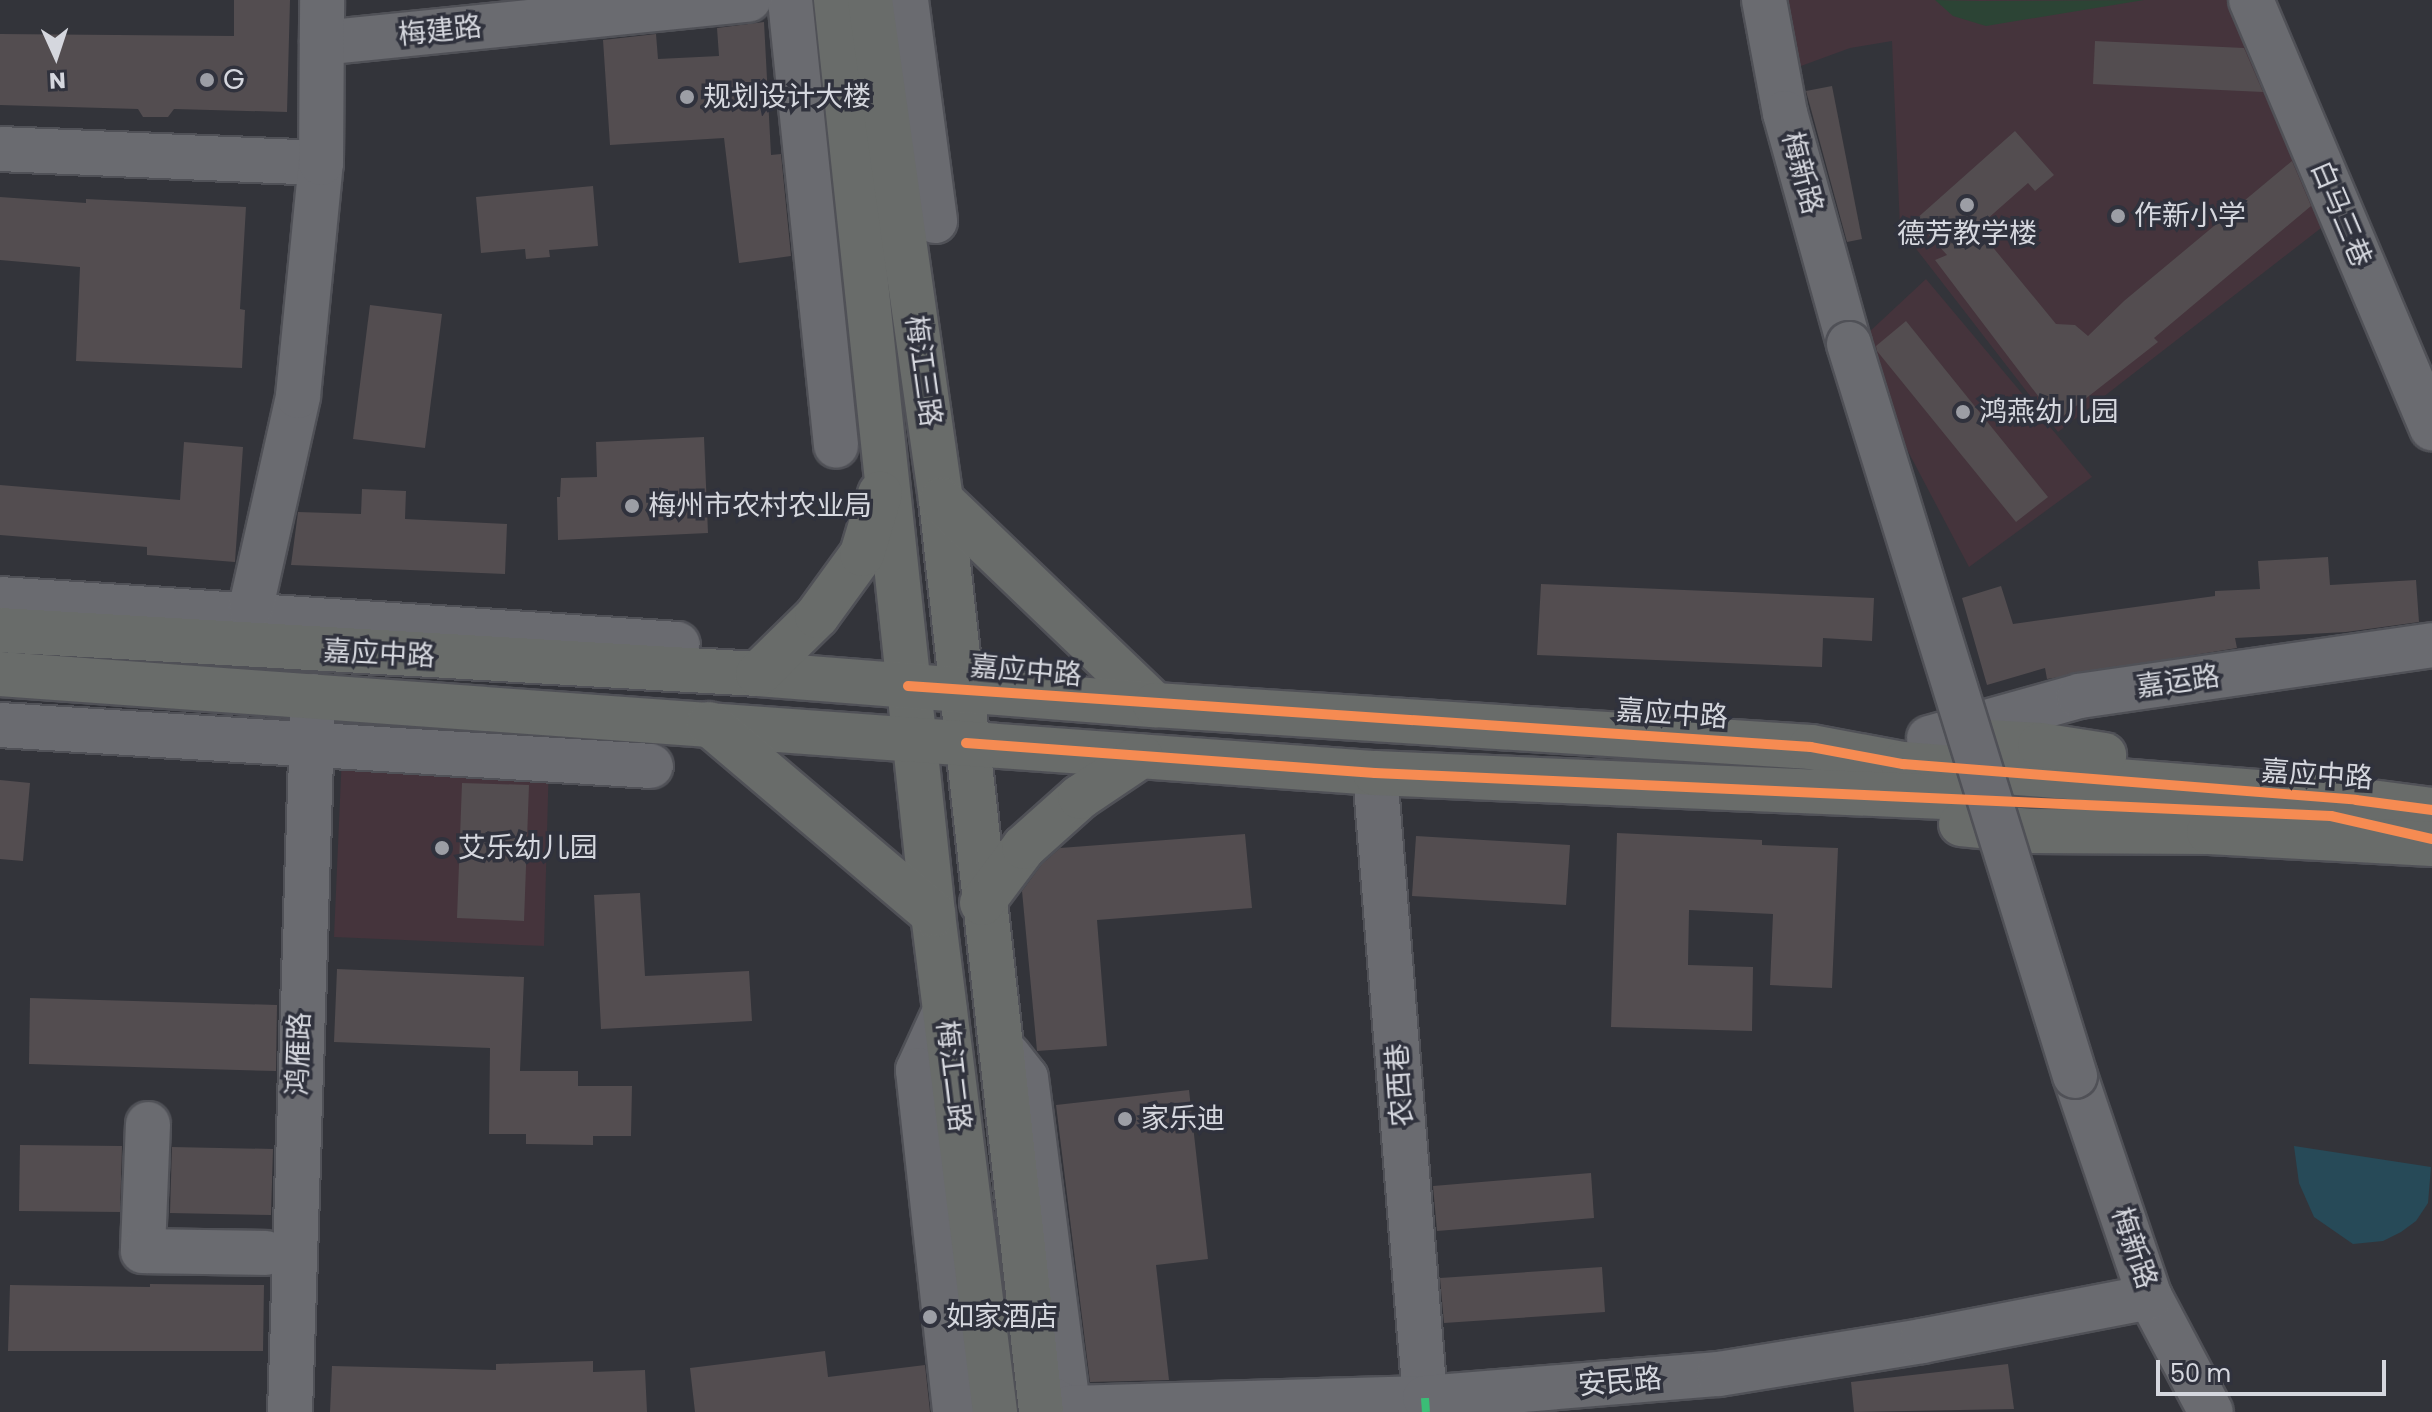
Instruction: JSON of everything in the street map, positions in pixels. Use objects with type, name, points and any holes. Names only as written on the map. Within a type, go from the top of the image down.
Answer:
[{"type":"main road","name":"梅江三路","points":[[836,0],[913,739]]},
{"type":"main road","name":"梅江三路","points":[[870,0],[941,500],[966,743]]},
{"type":"main road","points":[[758,674],[817,616],[862,554],[885,477]]},
{"type":"main road","points":[[941,500],[1155,705]]},
{"type":"main road","name":"嘉应中路","points":[[0,630],[758,674],[1155,705],[1811,747],[1903,764],[2356,800],[2432,810]]},
{"type":"main road","name":"嘉应中路","points":[[0,674],[1375,773],[1847,793],[1953,824],[2029,831],[2209,832],[2432,841]]},
{"type":"main road","points":[[709,724],[933,914]]},
{"type":"main road","points":[[1811,747],[1929,738],[2040,745],[2152,763],[2351,774],[2432,787]]},
{"type":"main road","name":"梅江二路","points":[[913,739],[995,1412]]},
{"type":"main road","name":"梅江二路","points":[[966,743],[999,1043],[1055,1406]]},
{"type":"main road","points":[[982,903],[1024,847],[1080,797],[1141,756]]},
{"type":"street","points":[[251,607],[298,396],[321,163],[322,0]]},
{"type":"street","name":"梅建路","points":[[322,43],[749,0]]},
{"type":"street","points":[[790,0],[836,446]]},
{"type":"street","points":[[906,0],[935,221]]},
{"type":"street","name":"梅新路","points":[[1764,0],[1785,113],[1849,344],[2075,1076],[2150,1297],[2211,1412]]},
{"type":"street","name":"白马三巷","points":[[2251,0],[2432,428]]},
{"type":"street","points":[[0,149],[321,163]]},
{"type":"street","points":[[0,599],[678,644]]},
{"type":"street","name":"嘉运路","points":[[1929,738],[2079,696],[2432,645]]},
{"type":"street","name":"鸿雁路","points":[[290,1412],[313,696]]},
{"type":"street","points":[[0,725],[651,766]]},
{"type":"street","name":"农西巷","points":[[1375,773],[1425,1398]]},
{"type":"street","points":[[945,1011],[918,1070],[955,1412]]},
{"type":"street","points":[[148,1124],[143,1251],[266,1253]]},
{"type":"street","name":"安民路","points":[[1055,1406],[1425,1398],[1719,1374],[1922,1341],[2150,1297]]},
{"type":"shaded area","name":"作新小学","points":[[1782,0],[2268,0],[2352,204],[2058,432],[1900,228],[1892,41],[1850,48],[1790,70]]},
{"type":"shaded area","name":"鸿燕幼儿园","points":[[1926,279],[2092,477],[1969,567],[1853,347]]},
{"type":"shaded area","name":"艾乐幼儿园","points":[[342,754],[549,759],[544,946],[334,937]]},
{"type":"green space","points":[[1935,0],[2144,0],[1986,26],[1953,16]]},
{"type":"water","points":[[2294,1146],[2431,1167],[2428,1203],[2416,1221],[2401,1232],[2383,1241],[2353,1244],[2314,1217],[2299,1183]]},
{"type":"building","points":[[234,0],[290,0],[287,112],[174,109],[168,117],[143,117],[138,109],[0,105],[0,34],[234,36]]},
{"type":"building","name":"规划设计大楼","points":[[764,22],[771,155],[781,154],[791,256],[739,263],[724,138],[610,145],[603,40],[656,34],[658,59],[719,56],[717,28]]},
{"type":"building","points":[[2095,41],[2244,48],[2263,92],[2093,84]]},
{"type":"building","points":[[1832,86],[1862,239],[1847,242],[1806,91]]},
{"type":"building","points":[[2015,131],[2054,175],[2035,191],[2028,183],[1977,228],[2056,324],[2075,325],[2088,336],[2124,301],[2292,161],[2311,206],[2154,338],[2158,342],[2057,421],[1935,260],[1947,255],[1915,220]]},
{"type":"building","points":[[593,186],[598,246],[549,250],[550,257],[526,259],[525,249],[481,253],[476,197]]},
{"type":"building","points":[[0,197],[86,203],[86,199],[246,207],[240,309],[245,310],[242,368],[76,361],[80,267],[0,260]]},
{"type":"building","points":[[370,305],[442,314],[425,448],[353,439]]},
{"type":"building","points":[[1906,321],[2048,497],[2016,522],[1877,351],[1876,346]]},
{"type":"building","name":"梅州市农村农业局","points":[[704,437],[708,533],[558,540],[557,497],[560,497],[561,478],[597,477],[596,442]]},
{"type":"building","points":[[184,442],[243,447],[235,562],[147,555],[147,547],[0,535],[0,485],[180,500]]},
{"type":"building","points":[[362,489],[406,491],[405,519],[507,524],[505,574],[291,565],[298,512],[361,514]]},
{"type":"building","points":[[2328,557],[2330,585],[2416,580],[2419,622],[2346,632],[2235,638],[2237,648],[2047,679],[2045,668],[1987,685],[1962,598],[2001,586],[2013,624],[2215,596],[2215,591],[2260,589],[2258,561]]},
{"type":"building","points":[[1541,584],[1874,598],[1872,641],[1823,638],[1822,667],[1537,655]]},
{"type":"building","points":[[0,780],[30,783],[23,861],[0,859]]},
{"type":"building","points":[[462,783],[529,785],[524,921],[457,918]]},
{"type":"building","points":[[1617,833],[1762,840],[1762,845],[1838,848],[1832,988],[1770,985],[1773,914],[1689,910],[1688,965],[1753,967],[1752,1031],[1611,1027]]},
{"type":"building","points":[[1245,834],[1252,908],[1097,920],[1107,1046],[1037,1051],[1022,891],[1042,864],[1060,848]]},
{"type":"building","points":[[1416,836],[1570,845],[1566,905],[1412,896]]},
{"type":"building","points":[[640,893],[645,976],[749,971],[752,1021],[601,1029],[594,895]]},
{"type":"building","points":[[337,969],[524,977],[520,1071],[578,1071],[578,1086],[632,1086],[631,1136],[593,1136],[593,1145],[526,1144],[526,1134],[489,1134],[490,1048],[334,1042]]},
{"type":"building","points":[[30,998],[277,1005],[276,1071],[29,1064]]},
{"type":"building","points":[[1189,1090],[1208,1259],[1156,1265],[1169,1380],[1090,1382],[1056,1105]]},
{"type":"building","points":[[20,1145],[122,1146],[120,1212],[19,1211]]},
{"type":"building","points":[[172,1147],[273,1149],[271,1215],[170,1213]]},
{"type":"building","points":[[1591,1173],[1594,1218],[1437,1231],[1433,1186]]},
{"type":"building","points":[[1602,1267],[1605,1312],[1444,1323],[1440,1278]]},
{"type":"building","points":[[150,1284],[264,1285],[263,1351],[8,1351],[10,1285],[150,1287]]},
{"type":"building","points":[[825,1351],[828,1377],[925,1365],[930,1412],[695,1412],[690,1368]]},
{"type":"building","points":[[593,1361],[593,1372],[645,1370],[647,1412],[330,1412],[332,1366],[496,1370],[496,1364]]},
{"type":"building","points":[[2008,1364],[2014,1409],[1854,1412],[1851,1382]]},
{"type":"marked path","points":[[1425,1398],[1426,1412]]},
{"type":"cycle path","points":[[908,686],[1811,747],[1903,764],[2356,800],[2432,810]]},
{"type":"cycle path","points":[[966,743],[1375,773],[2331,816],[2432,839]]},
{"type":"place","name":"G","points":[[207,80]]},
{"type":"place","name":"规划设计大楼","points":[[687,97]]},
{"type":"place","name":"德芳教学楼","points":[[1967,205]]},
{"type":"place","name":"作新小学","points":[[2118,216]]},
{"type":"place","name":"鸿燕幼儿园","points":[[1963,412]]},
{"type":"place","name":"梅州市农村农业局","points":[[632,506]]},
{"type":"place","name":"艾乐幼儿园","points":[[442,848]]},
{"type":"place","name":"家乐迪","points":[[1125,1119]]},
{"type":"place","name":"如家酒店","points":[[930,1317]]}]
